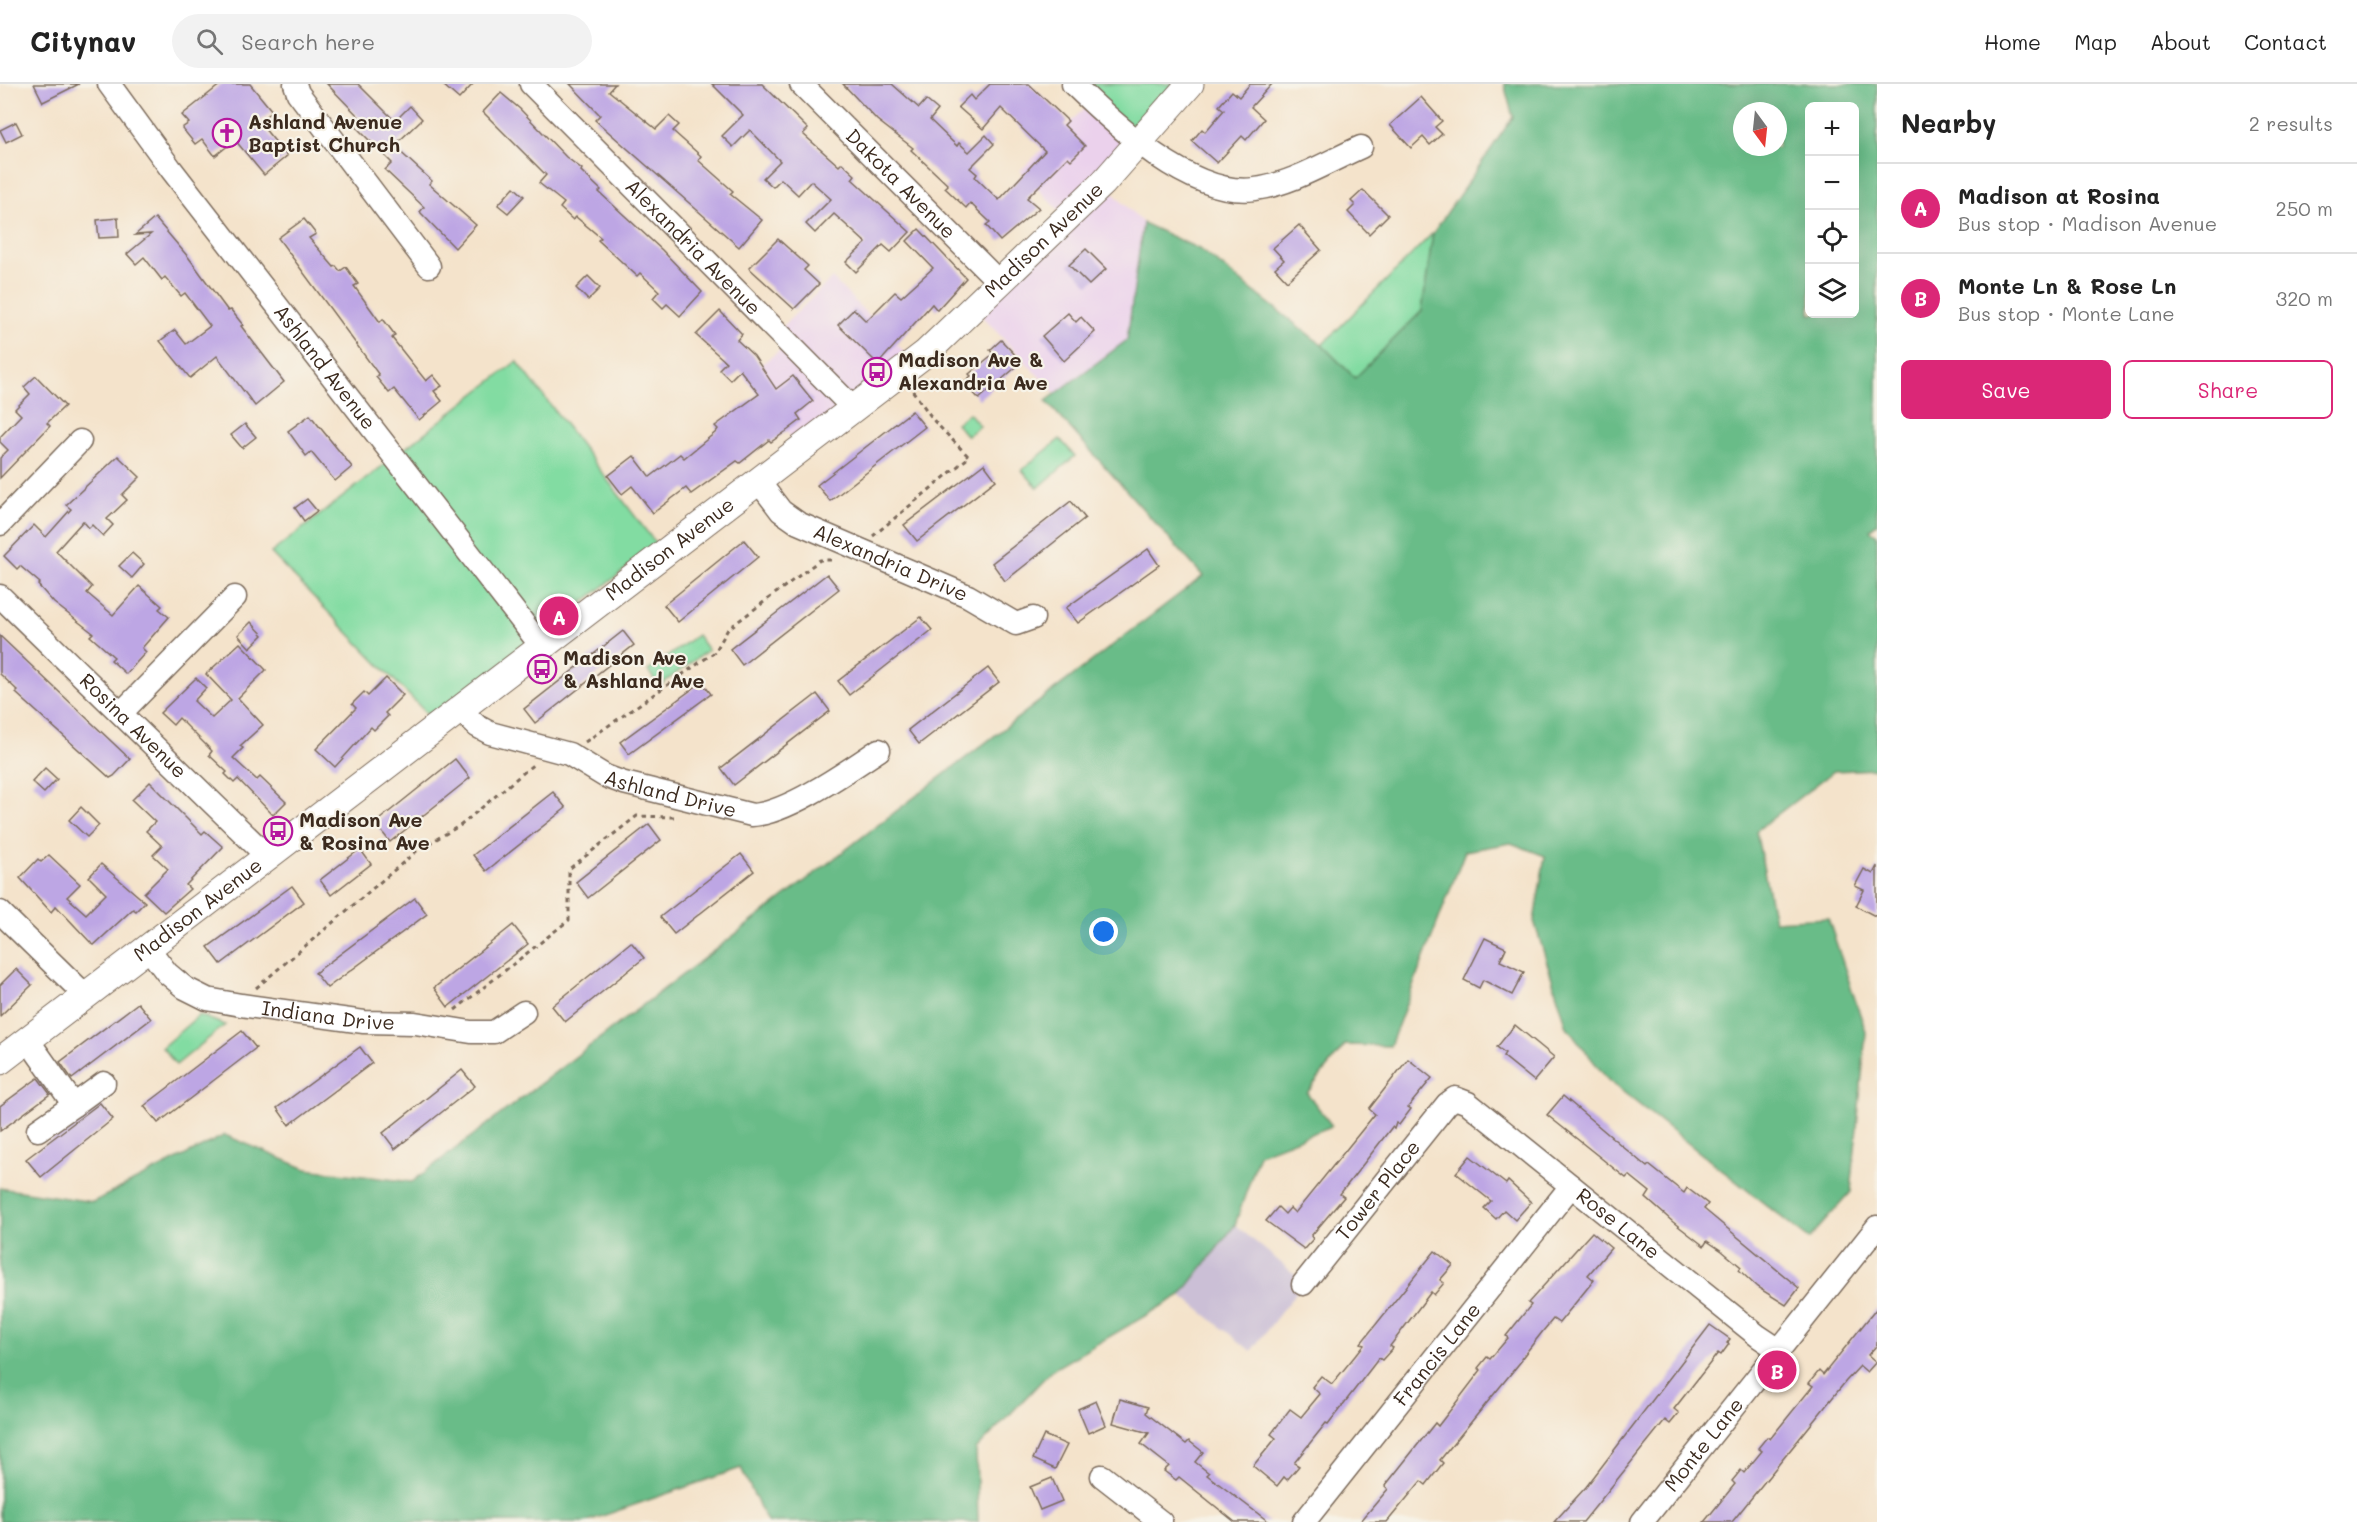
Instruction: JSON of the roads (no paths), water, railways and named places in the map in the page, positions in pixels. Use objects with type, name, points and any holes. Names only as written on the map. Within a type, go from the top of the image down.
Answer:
[{"type":"main road","name":"Madison Avenue","points":[[0,1061],[926,353],[1103,183],[1190,84]]},
{"type":"street","name":"Ashland Avenue","points":[[109,84],[171,169],[542,647]]},
{"type":"street","points":[[295,84],[298,93],[347,160],[429,266]]},
{"type":"street","name":"Alexandria Avenue","points":[[531,84],[854,410]]},
{"type":"street","name":"Dakota Avenue","points":[[801,84],[1000,283]]},
{"type":"street","points":[[1073,84],[1137,144],[1196,177],[1230,189],[1254,189],[1286,180],[1361,147]]},
{"type":"street","points":[[0,524],[80,441]]},
{"type":"street","name":"Alexandria Drive","points":[[759,482],[781,511],[798,523],[968,596],[1016,624],[1033,618]]},
{"type":"street","name":"Rosina Avenue","points":[[0,596],[122,712],[267,856]]},
{"type":"street","points":[[122,712],[236,597]]},
{"type":"street","name":"Ashland Drive","points":[[460,710],[477,726],[490,733],[569,754],[605,776],[692,802],[742,814],[762,815],[787,806],[879,750]]},
{"type":"street","points":[[5,926],[86,996]]},
{"type":"street","name":"Indiana Drive","points":[[148,948],[167,973],[185,988],[207,999],[241,1005],[364,1022],[415,1023],[471,1032],[494,1032],[524,1012]]},
{"type":"street","points":[[28,1040],[74,1105]]},
{"type":"street","points":[[38,1130],[104,1083]]},
{"type":"street","name":"Rose Lane","points":[[1455,1098],[1468,1103],[1758,1336],[1779,1350]]},
{"type":"street","name":"Tower Place","points":[[1303,1284],[1455,1098]]},
{"type":"street","name":"Francis Lane","points":[[1304,1522],[1571,1186]]},
{"type":"street","name":"Monte Lane","points":[[1642,1522],[1877,1227]]},
{"type":"street","points":[[1102,1476],[1161,1522]]},
{"type":"place","name":"Ashland Avenue Baptist Church","points":[[227,133]]},
{"type":"place","name":"Madison Ave & Alexandria Ave","points":[[877,372]]},
{"type":"place","name":"Madison at Rosina","points":[[559,616]]},
{"type":"place","name":"Madison Ave & Ashland Ave","points":[[542,669]]},
{"type":"place","name":"Madison Ave & Rosina Ave","points":[[278,831]]},
{"type":"place","name":"Monte Ln & Rose Ln","points":[[1777,1370]]}]
